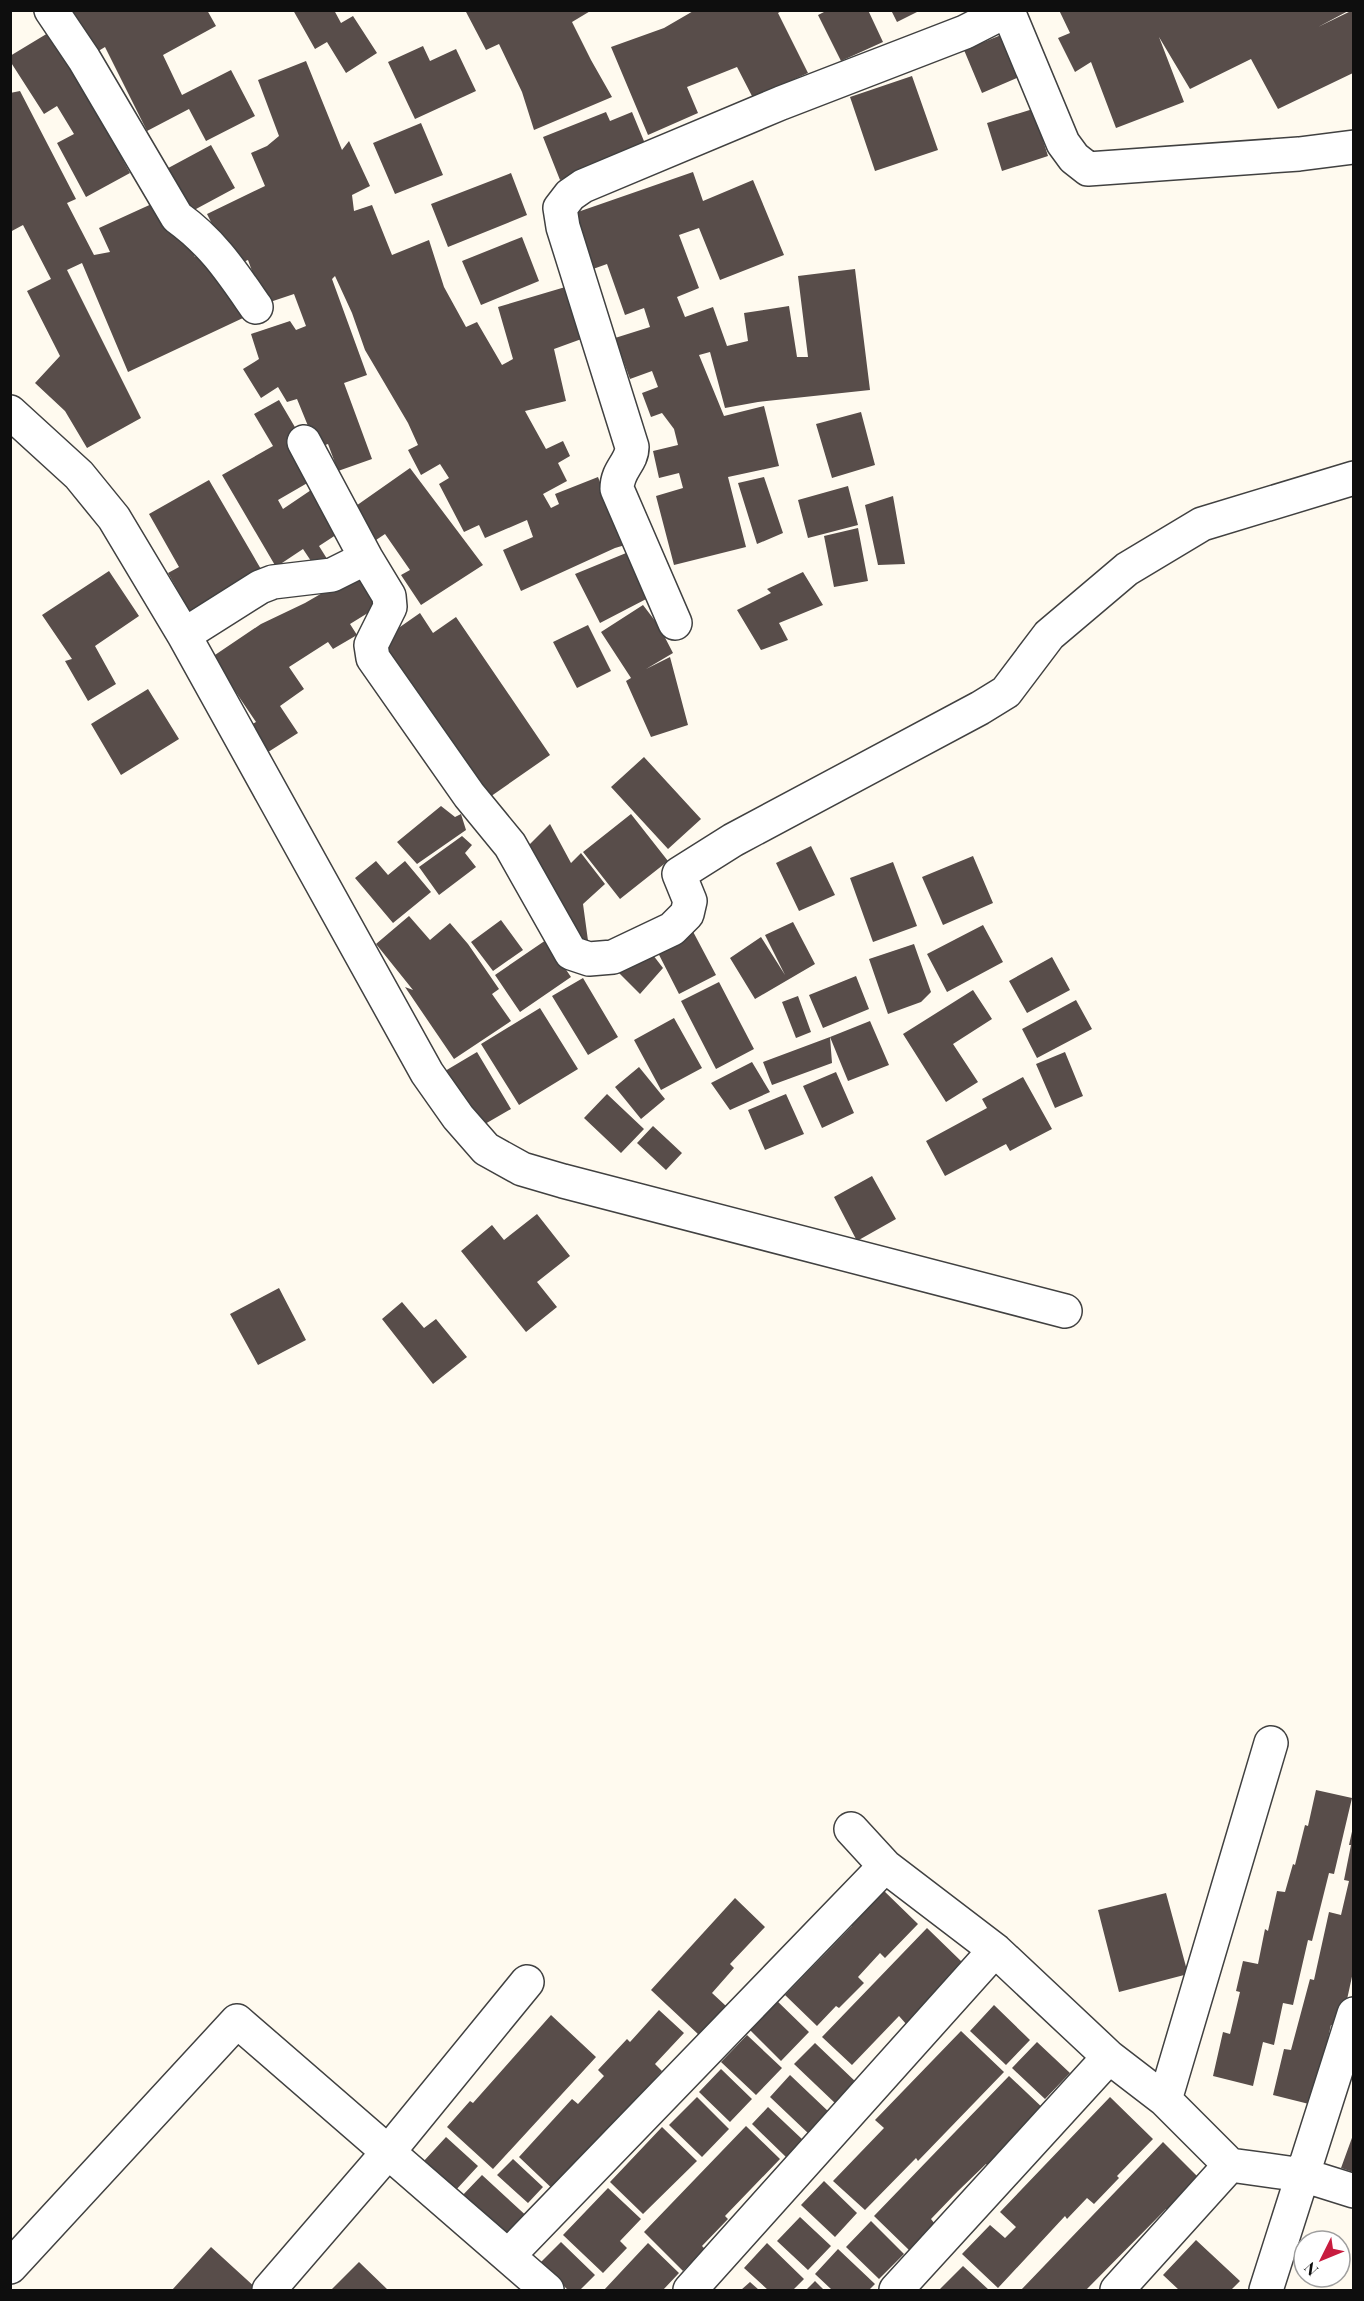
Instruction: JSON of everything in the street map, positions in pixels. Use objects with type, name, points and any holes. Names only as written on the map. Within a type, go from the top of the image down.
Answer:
[{"type":"street","points":[[51,10],[84,59],[177,217],[194,229],[221,256],[256,307]]},
{"type":"street","points":[[675,624],[617,489],[619,472],[632,454],[632,447],[562,227],[560,208],[570,195],[583,186],[780,103],[965,32],[1008,11],[1063,143],[1074,158],[1088,169],[1299,154],[1353,147]]},
{"type":"street","points":[[10,412],[79,475],[114,518],[184,635],[427,1073],[458,1117],[486,1149],[522,1169],[563,1181],[1065,1311]]},
{"type":"street","points":[[304,442],[389,596],[390,608],[371,645],[373,658],[470,795],[510,845],[571,953],[589,959],[613,957],[672,929],[687,914],[690,902],[679,874],[733,840],[1006,692],[1049,635],[1127,569],[1202,524],[1353,478]]},
{"type":"street","points":[[184,635],[260,587],[273,582],[332,575],[366,558]]},
{"type":"street","points":[[1165,2100],[1271,1743]]},
{"type":"street","points":[[851,1829],[885,1866],[995,1950],[1109,2057],[1165,2100],[1230,2165],[1303,2175],[1353,2191]]},
{"type":"street","points":[[508,2256],[885,1866]]},
{"type":"street","points":[[690,2290],[995,1950]]},
{"type":"street","points":[[269,2290],[389,2151],[527,1982]]},
{"type":"street","points":[[1266,2290],[1353,2014]]},
{"type":"street","points":[[10,2267],[237,2021],[547,2290]]},
{"type":"street","points":[[896,2290],[1109,2057]]},
{"type":"street","points":[[1117,2290],[1230,2165]]},
{"type":"building","points":[[63,10],[207,10],[216,26],[163,55],[182,95],[231,70],[255,116],[206,141],[189,109],[147,131],[105,47],[90,56]]},
{"type":"building","points":[[293,10],[334,10],[341,23],[353,16],[377,53],[346,73],[327,42],[315,49]]},
{"type":"building","points":[[465,10],[592,10],[572,22],[612,97],[534,130],[522,92],[499,44],[486,50]]},
{"type":"building","points":[[695,10],[783,10],[778,13],[808,73],[753,98],[737,67],[687,87],[698,113],[648,135],[611,47],[664,28]]},
{"type":"building","points":[[828,10],[868,10],[883,42],[841,61],[818,15]]},
{"type":"building","points":[[891,10],[921,10],[897,22]]},
{"type":"building","points":[[1059,10],[1350,10],[1318,27],[1353,10],[1353,73],[1278,109],[1251,59],[1190,89],[1159,37],[1184,102],[1116,128],[1091,62],[1075,72],[1058,38],[1070,33]]},
{"type":"building","points":[[58,27],[133,158],[123,160],[130,173],[86,197],[57,143],[74,134],[57,106],[44,114],[10,61],[10,56]]},
{"type":"building","points":[[1006,33],[1024,75],[982,93],[964,50]]},
{"type":"building","points":[[423,46],[430,61],[456,49],[476,91],[415,119],[388,62]]},
{"type":"building","points":[[306,61],[342,150],[349,141],[370,186],[352,195],[354,211],[372,205],[392,255],[429,240],[444,287],[466,327],[477,322],[502,365],[513,359],[498,307],[572,285],[587,337],[554,349],[566,401],[525,411],[546,449],[563,441],[570,456],[558,463],[567,481],[543,494],[551,508],[559,504],[555,494],[598,477],[613,516],[632,543],[615,548],[521,591],[503,550],[533,537],[527,520],[485,538],[479,525],[464,532],[439,484],[449,478],[440,464],[421,475],[408,450],[418,445],[408,423],[365,350],[352,313],[335,276],[332,279],[367,375],[344,383],[372,459],[338,471],[328,444],[317,448],[297,399],[287,402],[278,387],[261,398],[243,369],[259,359],[251,334],[290,321],[296,330],[306,326],[294,294],[264,304],[248,260],[233,266],[207,214],[265,186],[251,153],[267,146],[279,136],[258,80]]},
{"type":"building","points":[[912,76],[938,150],[875,171],[850,97]]},
{"type":"building","points":[[20,91],[76,199],[67,203],[94,255],[110,252],[99,228],[156,202],[187,239],[195,257],[210,249],[243,318],[128,372],[82,263],[67,270],[141,418],[87,448],[65,411],[35,383],[60,356],[27,291],[51,279],[23,225],[10,232],[10,93]]},
{"type":"building","points":[[1033,109],[1048,156],[1002,171],[987,123]]},
{"type":"building","points":[[606,112],[610,121],[632,112],[646,146],[560,180],[543,137]]},
{"type":"building","points":[[421,123],[443,175],[395,194],[373,143]]},
{"type":"building","points":[[211,145],[235,188],[183,216],[159,173]]},
{"type":"building","points":[[693,172],[703,201],[753,180],[784,255],[720,280],[699,228],[679,235],[699,288],[677,297],[685,317],[713,307],[727,346],[748,341],[744,313],[789,306],[797,357],[808,357],[798,276],[855,269],[870,390],[758,402],[725,408],[710,352],[699,355],[724,416],[764,406],[779,466],[728,477],[746,547],[674,565],[656,496],[683,488],[679,473],[659,478],[653,451],[678,445],[674,429],[662,413],[651,417],[642,393],[658,387],[652,371],[630,379],[615,338],[650,327],[644,308],[625,315],[607,264],[593,269],[572,214]]},
{"type":"building","points":[[511,173],[527,215],[448,247],[431,204]]},
{"type":"building","points":[[522,237],[539,281],[481,305],[462,261]]},
{"type":"building","points":[[279,400],[299,434],[316,478],[278,500],[283,509],[317,486],[345,529],[319,546],[329,562],[317,570],[303,549],[276,567],[222,475],[273,446],[254,414]]},
{"type":"building","points":[[861,412],[875,465],[832,478],[816,424]]},
{"type":"building","points":[[410,468],[483,565],[421,605],[401,575],[410,570],[385,534],[376,540],[353,508]]},
{"type":"building","points":[[764,477],[783,533],[757,544],[738,483]]},
{"type":"building","points":[[209,480],[265,576],[192,616],[168,573],[179,567],[149,514]]},
{"type":"building","points":[[848,486],[858,525],[808,538],[798,500]]},
{"type":"building","points":[[893,496],[905,564],[878,565],[865,505]]},
{"type":"building","points":[[858,528],[868,581],[834,587],[824,536]]},
{"type":"building","points":[[631,551],[652,596],[600,623],[575,574]]},
{"type":"building","points":[[109,571],[139,616],[95,646],[116,684],[88,701],[65,661],[72,659],[42,615]]},
{"type":"building","points":[[803,572],[823,605],[779,623],[788,640],[761,650],[737,610],[771,593],[767,589]]},
{"type":"building","points":[[367,575],[384,603],[350,624],[357,635],[333,649],[328,642],[289,667],[304,689],[280,706],[298,733],[265,754],[247,727],[256,722],[212,657],[261,624],[305,603],[350,577],[354,583]]},
{"type":"building","points":[[643,605],[659,626],[673,653],[646,669],[670,657],[688,725],[651,737],[626,681],[631,678],[601,632]]},
{"type":"building","points":[[420,613],[433,633],[456,617],[550,755],[487,799],[377,643]]},
{"type":"building","points":[[588,625],[611,671],[577,688],[553,642]]},
{"type":"building","points":[[148,689],[179,739],[121,775],[91,724]]},
{"type":"building","points":[[644,757],[701,819],[668,849],[611,787]]},
{"type":"building","points":[[441,806],[455,817],[461,814],[466,830],[417,864],[397,842]]},
{"type":"building","points":[[631,814],[668,861],[620,899],[583,852]]},
{"type":"building","points":[[550,824],[571,863],[581,853],[605,884],[583,904],[589,948],[576,949],[521,853]]},
{"type":"building","points":[[462,836],[472,845],[465,853],[476,867],[439,895],[419,867]]},
{"type":"building","points":[[811,846],[835,895],[799,911],[776,863]]},
{"type":"building","points":[[973,856],[993,903],[943,925],[922,877]]},
{"type":"building","points":[[376,861],[388,875],[405,861],[431,892],[393,923],[355,878]]},
{"type":"building","points":[[893,862],[917,926],[873,942],[850,878]]},
{"type":"building","points":[[409,916],[430,940],[450,923],[468,944],[499,989],[492,994],[511,1021],[454,1059],[405,987],[413,990],[376,944]]},
{"type":"building","points":[[501,920],[523,950],[493,971],[471,942]]},
{"type":"building","points":[[793,922],[815,964],[755,999],[730,958],[761,937],[785,975],[765,935]]},
{"type":"building","points":[[689,924],[716,975],[679,994],[653,943]]},
{"type":"building","points":[[983,925],[1003,962],[947,992],[927,954]]},
{"type":"building","points":[[546,940],[571,977],[520,1012],[495,975]]},
{"type":"building","points":[[914,944],[931,992],[921,1002],[888,1014],[869,959]]},
{"type":"building","points":[[646,946],[663,968],[640,994],[616,970]]},
{"type":"building","points":[[1052,957],[1070,990],[1027,1013],[1009,981]]},
{"type":"building","points":[[856,976],[869,1009],[823,1028],[809,995]]},
{"type":"building","points":[[583,978],[618,1037],[588,1055],[552,996]]},
{"type":"building","points":[[719,982],[754,1049],[716,1069],[681,1001]]},
{"type":"building","points":[[973,990],[992,1019],[953,1044],[978,1082],[946,1102],[903,1034]]},
{"type":"building","points":[[798,996],[811,1032],[796,1038],[782,1002]]},
{"type":"building","points":[[1076,1000],[1092,1029],[1037,1058],[1022,1029]]},
{"type":"building","points":[[540,1008],[578,1069],[519,1105],[481,1044]]},
{"type":"building","points":[[674,1018],[702,1068],[661,1090],[634,1040]]},
{"type":"building","points":[[870,1021],[889,1065],[848,1081],[830,1037]]},
{"type":"building","points":[[830,1037],[832,1063],[772,1085],[763,1062]]},
{"type":"building","points":[[477,1052],[511,1109],[478,1128],[445,1071]]},
{"type":"building","points":[[1065,1052],[1083,1096],[1055,1108],[1036,1064]]},
{"type":"building","points":[[752,1062],[770,1092],[730,1110],[711,1083]]},
{"type":"building","points":[[639,1067],[665,1099],[641,1119],[615,1087]]},
{"type":"building","points":[[836,1072],[854,1113],[822,1128],[803,1086]]},
{"type":"building","points":[[1023,1077],[1052,1129],[1010,1151],[1006,1144],[945,1176],[926,1141],[987,1108],[982,1099]]},
{"type":"building","points":[[607,1094],[644,1129],[621,1153],[584,1118]]},
{"type":"building","points":[[786,1094],[804,1134],[765,1150],[748,1110]]},
{"type":"building","points":[[653,1126],[682,1153],[666,1170],[637,1143]]},
{"type":"building","points":[[872,1176],[896,1219],[857,1241],[834,1197]]},
{"type":"building","points":[[537,1214],[570,1256],[537,1282],[557,1307],[526,1332],[461,1251],[492,1225],[504,1240]]},
{"type":"building","points":[[279,1288],[306,1340],[258,1365],[230,1314]]},
{"type":"building","points":[[402,1302],[424,1328],[436,1319],[467,1357],[433,1384],[382,1319]]},
{"type":"building","points":[[1316,1790],[1352,1798],[1334,1874],[1329,1873],[1312,1941],[1308,1940],[1293,2005],[1283,2003],[1274,2045],[1263,2042],[1253,2086],[1213,2076],[1223,2032],[1230,2034],[1240,1992],[1236,1991],[1243,1961],[1258,1964],[1265,1929],[1268,1931],[1277,1891],[1285,1892],[1293,1864],[1295,1865],[1305,1825],[1308,1826]]},
{"type":"building","points":[[1353,1827],[1353,1972],[1341,2027],[1331,2025],[1313,2105],[1273,2095],[1284,2049],[1291,2050],[1310,1979],[1314,1980],[1329,1912],[1341,1915],[1349,1881],[1344,1880]]},
{"type":"building","points":[[881,1888],[918,1924],[885,1958],[880,1953],[858,1977],[864,1983],[839,2008],[836,2006],[817,2026],[785,1995],[852,1926],[848,1921]]},
{"type":"building","points":[[1166,1893],[1188,1974],[1119,1992],[1098,1910]]},
{"type":"building","points":[[735,1898],[765,1927],[730,1964],[734,1968],[712,1993],[726,2006],[699,2035],[651,1990]]},
{"type":"building","points":[[927,1928],[963,1963],[907,2025],[899,2016],[852,2065],[822,2037]]},
{"type":"building","points":[[773,1997],[809,2032],[781,2061],[745,2025]]},
{"type":"building","points":[[994,2005],[1030,2040],[1006,2065],[970,2031]]},
{"type":"building","points":[[659,2010],[684,2033],[655,2064],[662,2071],[633,2103],[559,2195],[519,2157],[572,2099],[578,2104],[604,2076],[598,2070],[627,2039],[630,2042]]},
{"type":"building","points":[[551,2015],[596,2057],[493,2169],[447,2127],[470,2101],[473,2103]]},
{"type":"building","points":[[961,2031],[1004,2072],[918,2161],[916,2158],[865,2210],[833,2181],[884,2128],[875,2120]]},
{"type":"building","points":[[747,2035],[782,2068],[756,2095],[721,2062]]},
{"type":"building","points":[[1037,2042],[1070,2073],[1045,2099],[1012,2068]]},
{"type":"building","points":[[815,2043],[857,2083],[836,2104],[794,2064]]},
{"type":"building","points":[[721,2069],[752,2099],[730,2122],[699,2092]]},
{"type":"building","points":[[790,2075],[830,2113],[809,2134],[770,2097]]},
{"type":"building","points":[[1009,2076],[1046,2111],[991,2168],[986,2164],[958,2191],[931,2219],[935,2224],[909,2250],[874,2216]]},
{"type":"building","points":[[697,2097],[729,2129],[702,2157],[669,2125]]},
{"type":"building","points":[[1110,2097],[1153,2139],[1094,2204],[1087,2198],[1067,2219],[1065,2216],[998,2288],[962,2254],[990,2225],[1005,2238],[1016,2227],[1000,2212]]},
{"type":"building","points":[[768,2107],[803,2140],[786,2157],[752,2124]]},
{"type":"building","points":[[746,2126],[780,2159],[725,2216],[728,2219],[702,2246],[705,2249],[683,2271],[644,2232]]},
{"type":"building","points":[[662,2127],[697,2161],[643,2214],[610,2182]]},
{"type":"building","points":[[1353,2135],[1353,2172],[1341,2168]]},
{"type":"building","points":[[446,2137],[478,2166],[455,2191],[423,2162]]},
{"type":"building","points":[[1163,2142],[1203,2182],[1171,2215],[1166,2209],[1086,2290],[1021,2290]]},
{"type":"building","points":[[513,2159],[543,2187],[528,2203],[497,2175]]},
{"type":"building","points":[[482,2175],[531,2220],[510,2243],[460,2198]]},
{"type":"building","points":[[824,2181],[857,2213],[835,2237],[801,2205]]},
{"type":"building","points":[[608,2188],[641,2219],[620,2241],[627,2248],[603,2273],[563,2235]]},
{"type":"building","points":[[800,2217],[831,2246],[808,2270],[777,2241]]},
{"type":"building","points":[[871,2221],[904,2254],[879,2279],[846,2247]]},
{"type":"building","points":[[1196,2240],[1240,2281],[1231,2290],[1179,2290],[1163,2275]]},
{"type":"building","points":[[561,2242],[595,2275],[580,2290],[568,2290],[540,2263]]},
{"type":"building","points":[[648,2243],[679,2273],[663,2290],[604,2290]]},
{"type":"building","points":[[767,2243],[804,2279],[793,2290],[768,2290],[744,2268]]},
{"type":"building","points":[[211,2247],[257,2289],[172,2290]]},
{"type":"building","points":[[838,2249],[875,2284],[869,2290],[832,2290],[815,2274]]},
{"type":"building","points":[[359,2262],[388,2290],[331,2290]]},
{"type":"building","points":[[963,2266],[989,2290],[939,2290]]},
{"type":"building","points":[[815,2281],[824,2290],[806,2290]]},
{"type":"building","points":[[750,2282],[759,2290],[741,2290]]}]
